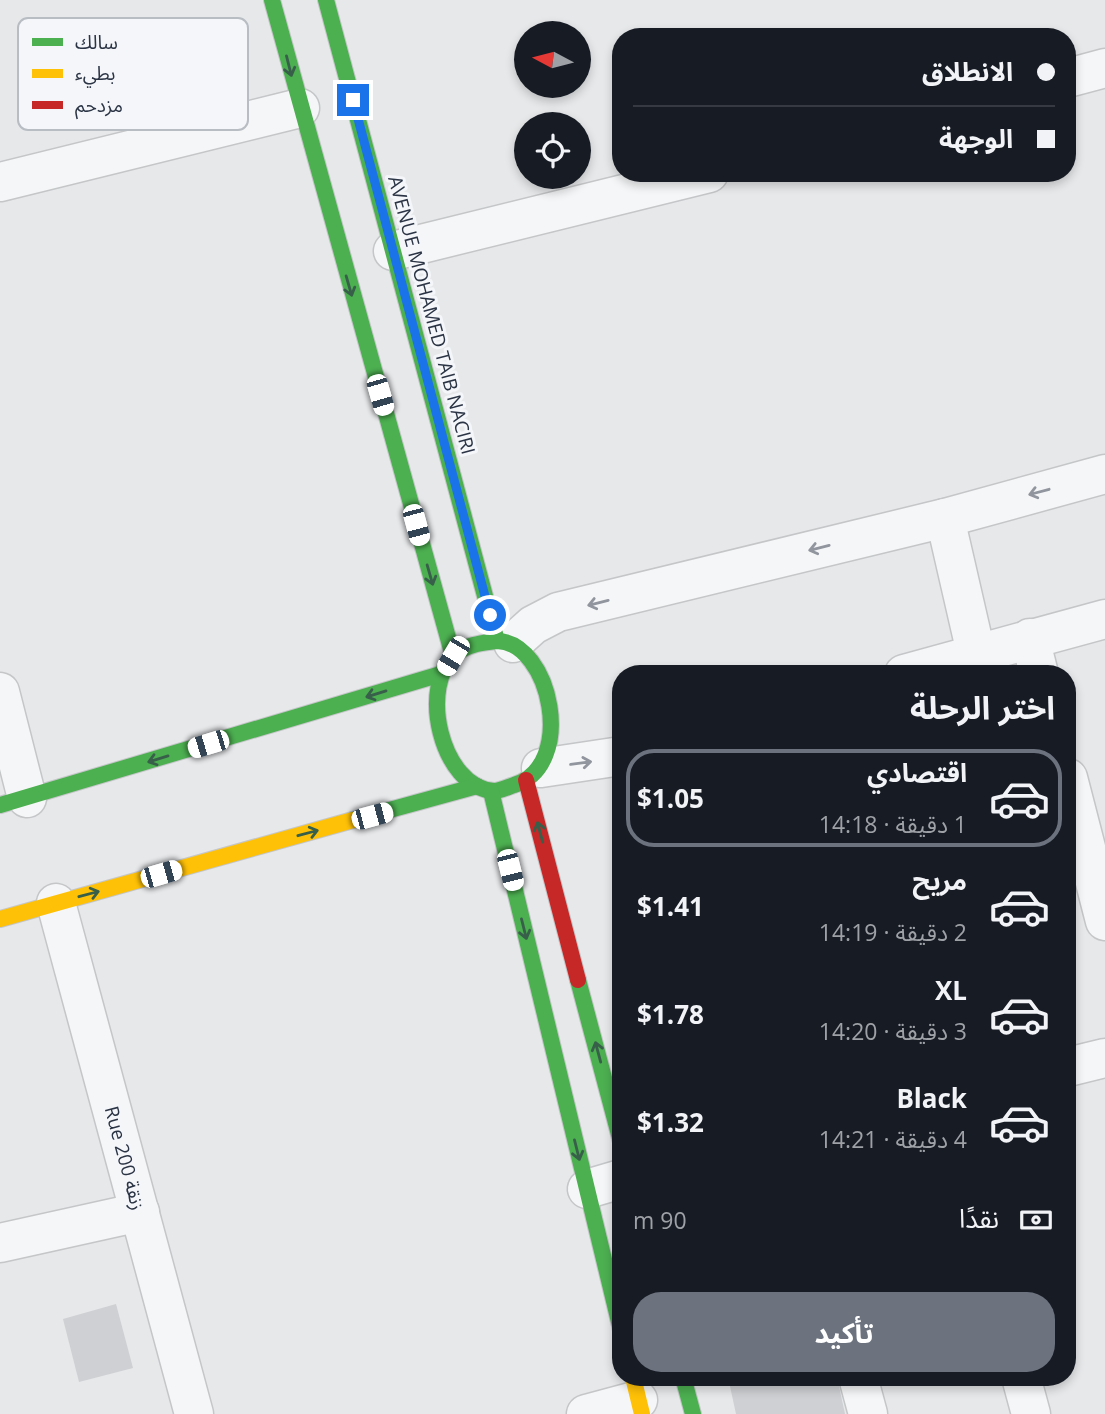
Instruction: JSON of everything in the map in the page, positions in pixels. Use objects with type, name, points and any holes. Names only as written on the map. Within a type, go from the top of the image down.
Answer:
[{"type":"street","points":[[272,0],[453,656]]},
{"type":"street","name":"AVENUE MOHAMED TAIB NACIRI","points":[[326,0],[393,251],[505,642]]},
{"type":"street","points":[[1076,76],[1105,68]]},
{"type":"street","points":[[248,121],[300,108]]},
{"type":"street","points":[[0,182],[211,130]]},
{"type":"street","points":[[393,251],[673,182]]},
{"type":"street","points":[[484,789],[467,782],[453,765],[439,730],[435,698],[441,674],[453,656],[474,644],[505,642],[558,612],[945,518],[1105,474]]},
{"type":"street","points":[[945,518],[976,653]]},
{"type":"street","points":[[935,665],[976,653],[1034,656],[1105,619]]},
{"type":"street","points":[[505,642],[525,653],[537,673],[548,706],[552,742],[534,774],[612,1104]]},
{"type":"street","points":[[0,692],[13,801],[441,674]]},
{"type":"street","points":[[0,919],[484,789],[512,788],[534,774],[612,758]]},
{"type":"street","points":[[484,789],[604,1184],[612,1253]]},
{"type":"street","points":[[1076,809],[1105,920]]},
{"type":"street","name":"Rue 200 زنقة","points":[[56,903],[194,1414]]},
{"type":"street","points":[[1076,1065],[1105,1058]]},
{"type":"street","points":[[0,1243],[140,1212]]},
{"type":"street","points":[[685,1386],[693,1414]]},
{"type":"street","points":[[860,1386],[867,1414]]},
{"type":"street","points":[[1023,1386],[1031,1414]]},
{"type":"street","points":[[586,1414],[638,1397]]},
{"type":"building","points":[[116,1304],[133,1368],[79,1382],[63,1319]]},
{"type":"building","points":[[730,1386],[839,1386],[845,1414],[736,1414]]},
{"type":"traffic: fast","points":[[272,0],[453,656]]},
{"type":"traffic: fast","points":[[326,0],[497,641]]},
{"type":"traffic: fast","points":[[497,641],[516,647],[531,661],[543,682],[551,731],[546,755],[534,773],[514,785],[494,791],[476,785],[460,773],[448,754],[437,709],[438,687],[445,668],[457,653],[471,646],[497,641]]},
{"type":"traffic: fast","points":[[0,805],[441,674]]},
{"type":"traffic: fast","points":[[353,820],[477,786]]},
{"type":"traffic: fast","points":[[491,791],[612,1293]]},
{"type":"traffic: fast","points":[[578,980],[612,1108]]},
{"type":"traffic: fast","points":[[685,1386],[693,1414]]},
{"type":"traffic: slow","points":[[0,919],[353,820]]},
{"type":"traffic: slow","points":[[635,1386],[642,1414]]},
{"type":"traffic: jam","points":[[526,780],[578,980]]},
{"type":"route","points":[[353,100],[490,615]]}]
